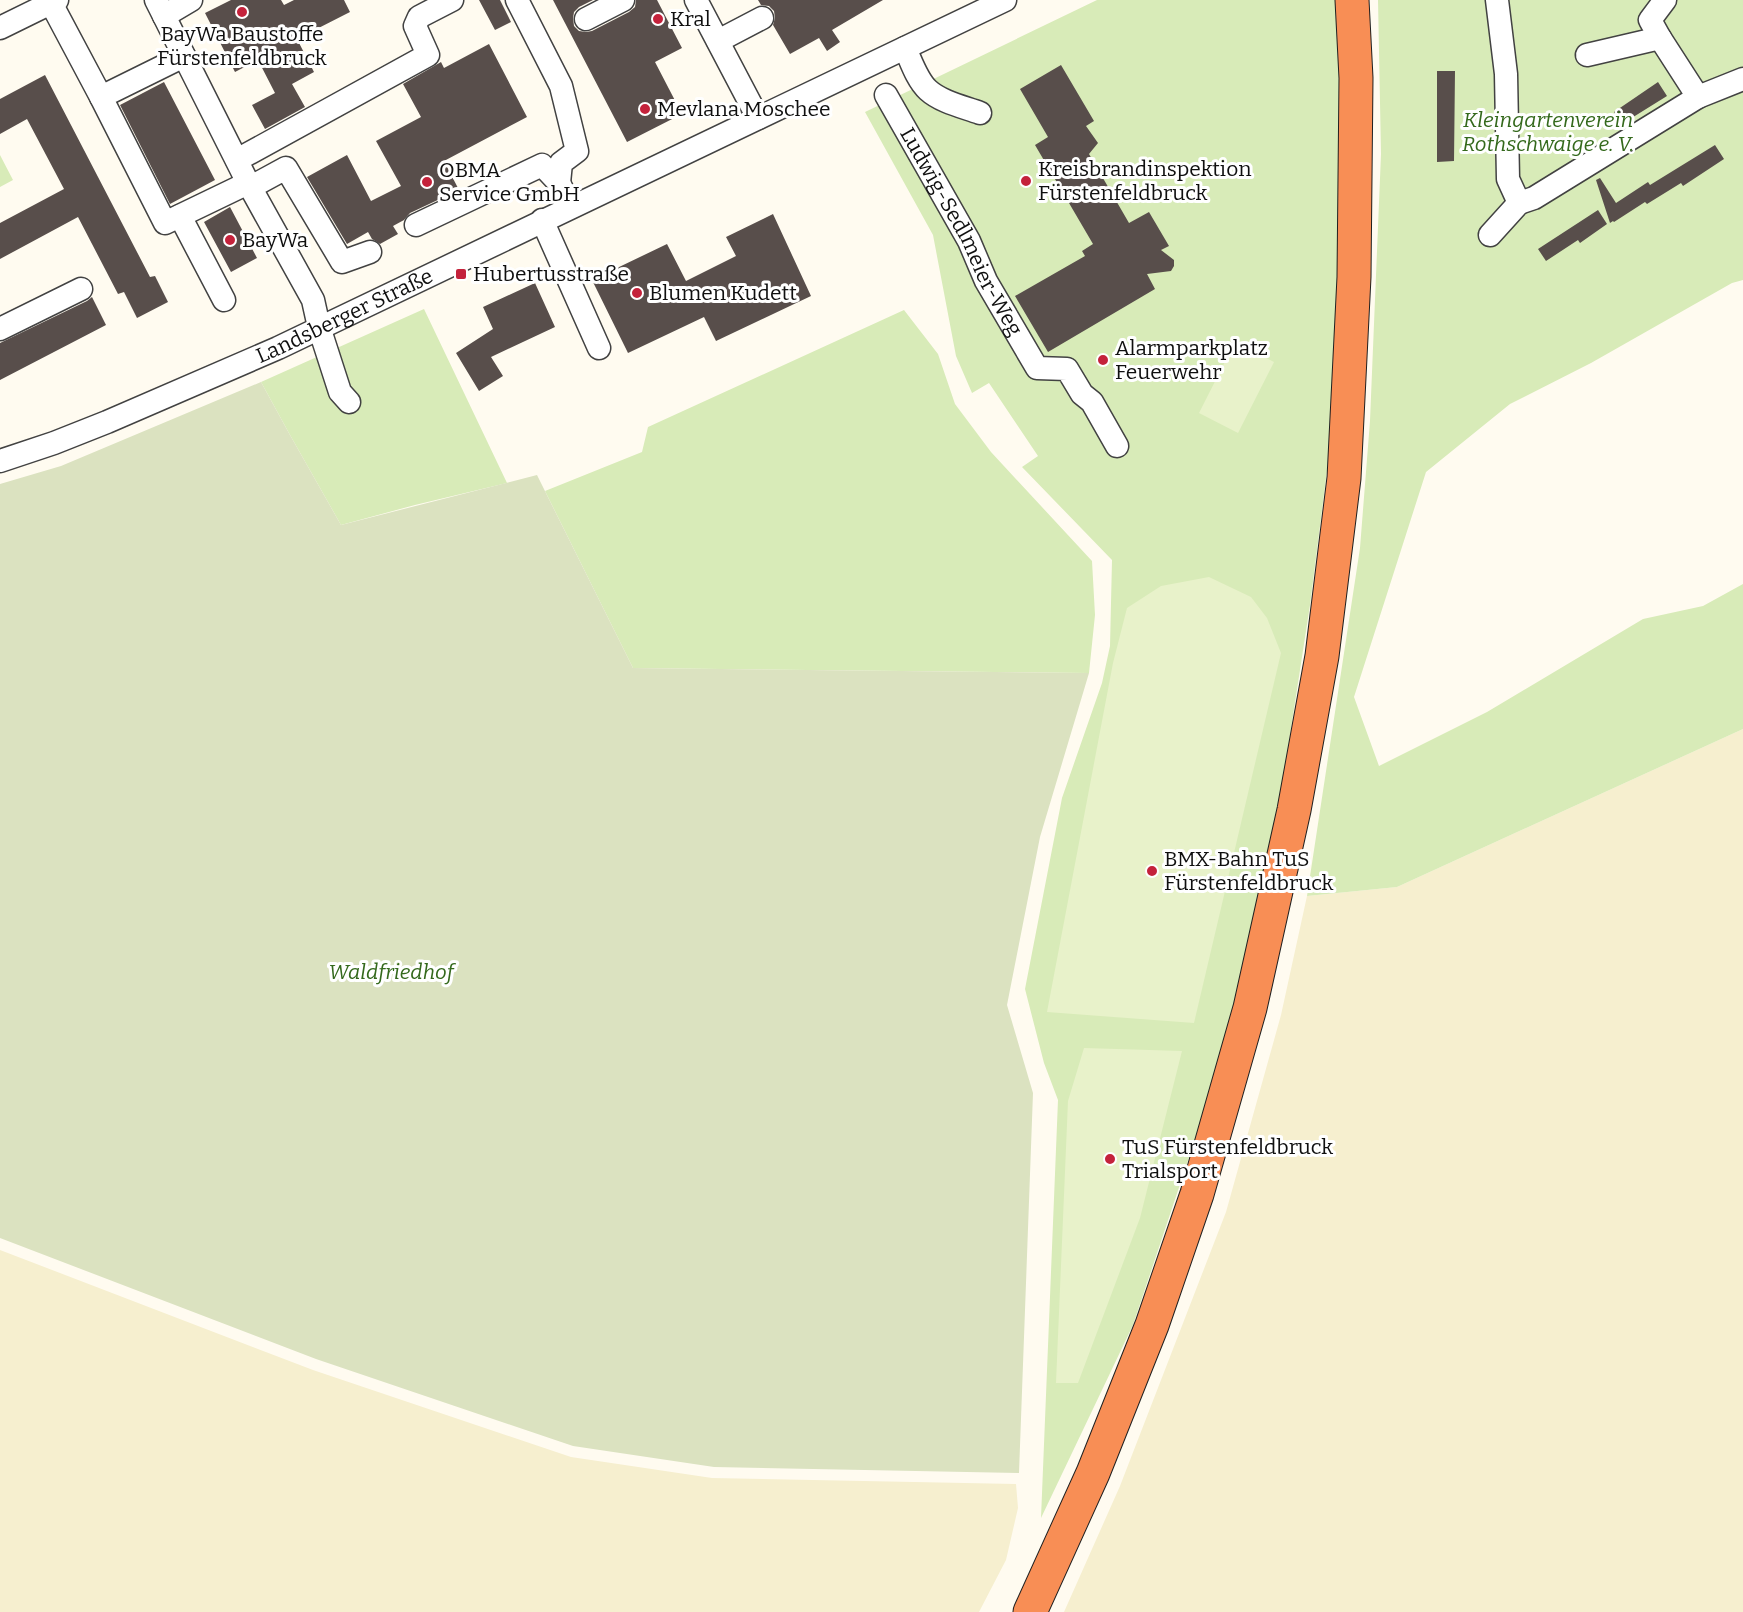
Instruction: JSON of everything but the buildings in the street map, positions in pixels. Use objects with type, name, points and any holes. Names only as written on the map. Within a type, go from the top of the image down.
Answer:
[{"type":"highway","points":[[1030,1612],[1044,1586],[1097,1463],[1152,1325],[1197,1194],[1250,1008],[1294,810],[1322,656],[1344,478],[1354,277],[1356,78],[1352,0]]},
{"type":"street","points":[[191,0],[160,8],[249,185],[313,300],[319,327],[340,392],[349,402]]},
{"type":"street","points":[[237,160],[428,55],[415,26],[419,16],[452,0]]},
{"type":"street","points":[[517,0],[561,86],[577,151],[561,163],[559,183]]},
{"type":"street","points":[[586,19],[623,0]]},
{"type":"street","points":[[696,0],[758,118]]},
{"type":"street","name":"Landsberger Straße","points":[[0,461],[159,400],[278,348],[1005,0]]},
{"type":"street","points":[[1497,0],[1506,74],[1508,180],[1519,203]]},
{"type":"street","points":[[1665,0],[1650,20],[1698,97]]},
{"type":"street","points":[[0,28],[54,2],[165,223],[286,168],[342,262],[370,252]]},
{"type":"street","points":[[718,40],[762,18]]},
{"type":"street","points":[[1587,55],[1660,38]]},
{"type":"street","points":[[905,48],[927,89],[938,96],[980,113]]},
{"type":"street","points":[[100,97],[184,56]]},
{"type":"street","points":[[1490,235],[1519,203],[1534,198],[1698,97],[1743,80]]},
{"type":"street","name":"Ludwig-Sedlmeier-Weg","points":[[886,95],[969,241],[986,281],[1037,368],[1067,369],[1082,394],[1092,402],[1117,446]]},
{"type":"street","points":[[416,225],[542,165],[559,183],[570,207]]},
{"type":"street","points":[[180,216],[224,300]]},
{"type":"street","points":[[542,220],[599,348]]},
{"type":"street","points":[[0,329],[81,289]]},
{"type":"shaded area","points":[[1743,729],[1743,1612],[1064,1612],[1120,1486],[1226,1212],[1281,1015],[1307,896],[1397,887]]},
{"type":"shaded area","points":[[0,1250],[313,1370],[571,1457],[712,1478],[1016,1484],[1018,1508],[1006,1560],[979,1612],[0,1612]]},
{"type":"green space","points":[[1097,0],[1341,0],[1339,376],[1310,605],[1276,826],[1228,1041],[1133,1325],[1041,1518],[1058,1100],[1044,1063],[1025,989],[1062,798],[1102,683],[1110,646],[1112,560],[1022,467],[1038,456],[989,383],[972,393],[956,356],[933,235],[865,112]]},
{"type":"green space","name":"Kleingartenverein Rothschwaige e. V.","points":[[1378,0],[1743,0],[1743,280],[1732,283],[1591,363],[1510,404],[1426,472],[1354,697],[1379,766],[1487,712],[1643,619],[1703,606],[1743,584],[1743,729],[1397,887],[1307,896],[1360,548],[1370,421],[1381,154]]},
{"type":"green space","points":[[0,155],[13,180],[0,187]]},
{"type":"green space","points":[[424,309],[507,483],[341,525],[261,382]]},
{"type":"green space","points":[[904,310],[938,354],[955,404],[991,452],[1092,561],[1095,615],[1089,673],[633,668],[545,491],[642,452],[648,427]]},
{"type":"green space","points":[[1235,342],[1274,362],[1238,433],[1199,413]]},
{"type":"green space","name":"Waldfriedhof","points":[[261,382],[341,525],[537,475],[633,668],[1089,673],[1040,837],[1007,1005],[1033,1093],[1019,1473],[714,1467],[573,1446],[316,1359],[0,1238],[0,484],[61,466]]},
{"type":"green space","name":"BMX-Bahn TuS Fürstenfeldbruck","points":[[1209,577],[1251,597],[1267,618],[1281,653],[1194,1023],[1047,1012],[1113,663],[1127,608],[1161,586]]},
{"type":"green space","name":"TuS Fürstenfeldbruck Trialsport","points":[[1084,1048],[1182,1051],[1140,1218],[1078,1383],[1056,1383],[1068,1101]]},
{"type":"place","name":"BayWa Baustoffe Fürstenfeldbruck","points":[[242,12]]},
{"type":"place","name":"Kral","points":[[658,19]]},
{"type":"place","name":"Mevlana Moschee","points":[[645,109]]},
{"type":"place","name":"Kreisbrandinspektion Fürstenfeldbruck","points":[[1026,181]]},
{"type":"place","name":"OBMA Service GmbH","points":[[427,182]]},
{"type":"place","name":"BayWa","points":[[230,240]]},
{"type":"place","name":"Hubertusstraße","points":[[461,274]]},
{"type":"place","name":"Blumen Kudett","points":[[637,293]]},
{"type":"place","name":"Alarmparkplatz Feuerwehr","points":[[1103,360]]},
{"type":"place","name":"BMX-Bahn TuS Fürstenfeldbruck","points":[[1152,871]]},
{"type":"place","name":"TuS Fürstenfeldbruck Trialsport","points":[[1110,1159]]}]
